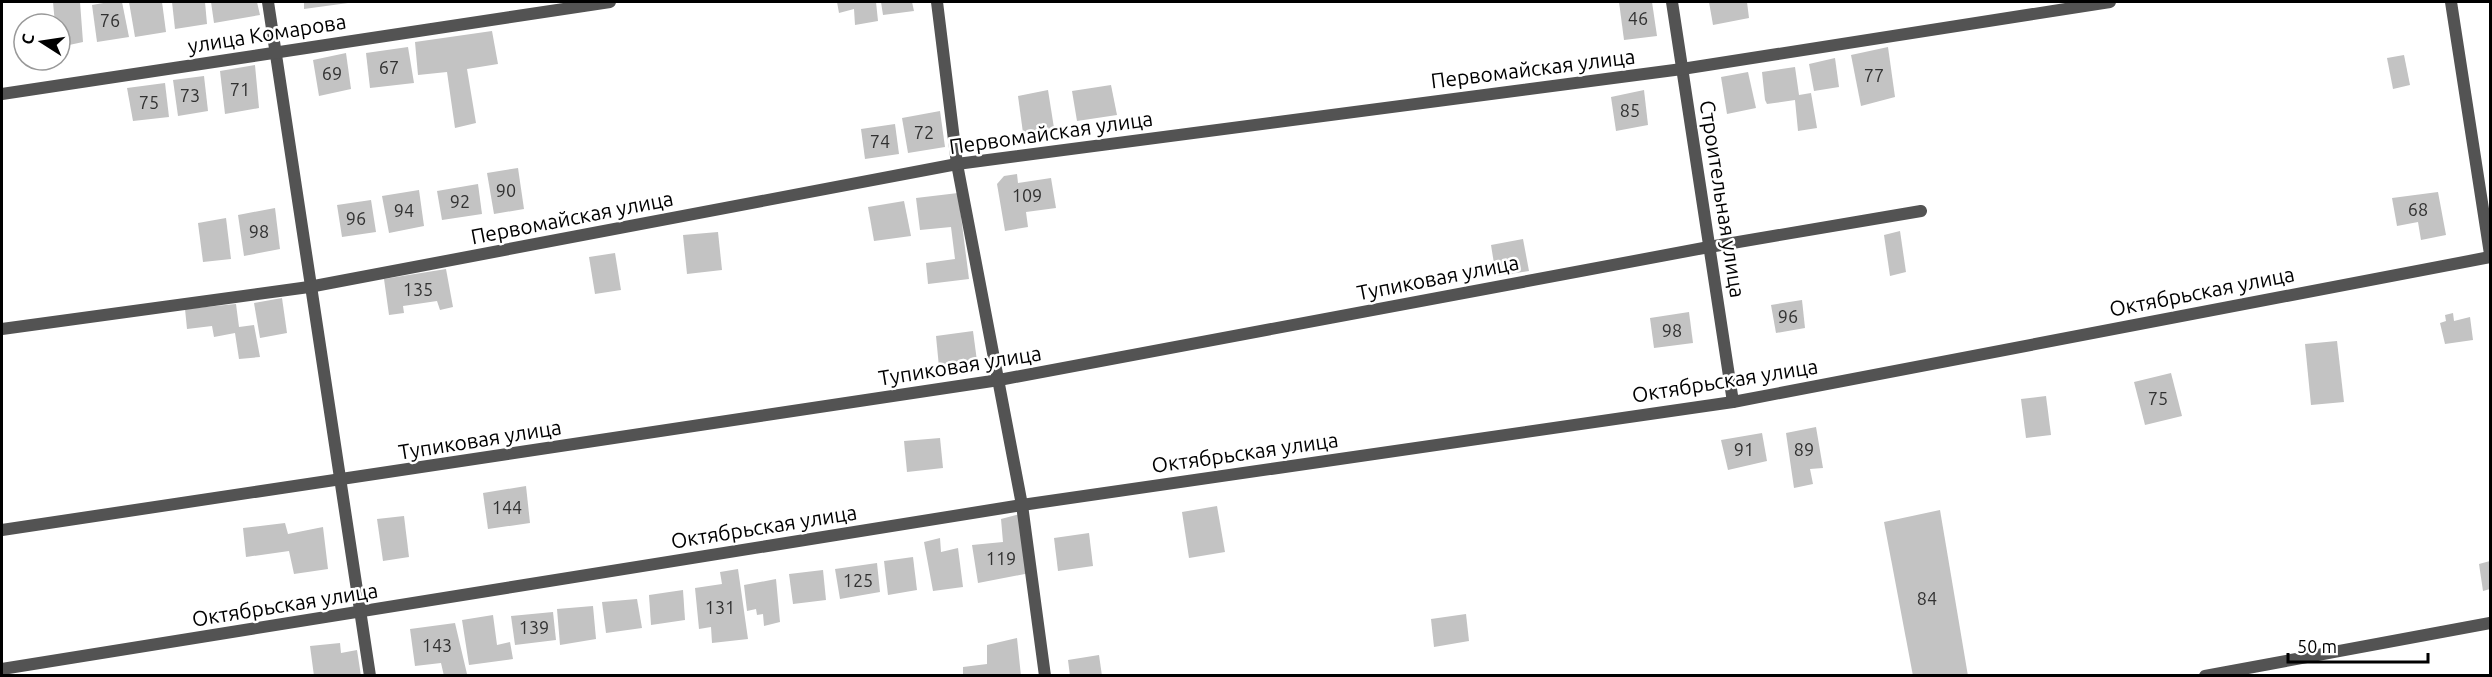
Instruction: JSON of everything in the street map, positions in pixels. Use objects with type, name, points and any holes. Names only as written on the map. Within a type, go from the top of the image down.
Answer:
[{"type":"street","points":[[268,2],[309,288],[370,675]]},
{"type":"street","name":"улица Комарова","points":[[2,94],[610,2]]},
{"type":"street","points":[[937,2],[957,164],[1022,505],[1045,675]]},
{"type":"street","name":"Строительная улица","points":[[1672,2],[1733,402]]},
{"type":"street","name":"Первомайская улица","points":[[2,328],[309,288],[957,164],[1682,69],[2110,2]]},
{"type":"street","points":[[2451,2],[2490,256]]},
{"type":"street","name":"Тупиковая улица","points":[[2,531],[999,380],[1709,247],[1921,211]]},
{"type":"street","name":"Октябрьская улица","points":[[2,669],[1022,505],[1733,402],[2490,256]]},
{"type":"street","points":[[2205,675],[2490,623]]},
{"type":"building","points":[[53,2],[80,2],[83,42],[72,44],[72,12],[54,12]]},
{"type":"building","points":[[122,2],[129,37],[97,42],[92,5]]},
{"type":"building","points":[[129,2],[162,2],[166,32],[135,37]]},
{"type":"building","points":[[172,2],[205,2],[207,24],[175,29]]},
{"type":"building","points":[[211,2],[257,2],[260,15],[214,23]]},
{"type":"building","points":[[304,2],[348,2],[348,3],[304,9]]},
{"type":"building","points":[[837,2],[876,2],[878,21],[855,25],[854,9],[839,13]]},
{"type":"building","points":[[881,2],[912,2],[914,11],[883,15]]},
{"type":"building","points":[[1619,2],[1652,2],[1657,36],[1624,40]]},
{"type":"building","points":[[1709,2],[1747,2],[1749,18],[1713,25]]},
{"type":"building","points":[[492,31],[498,64],[467,69],[476,123],[455,128],[447,72],[418,75],[415,42]]},
{"type":"building","points":[[408,47],[414,83],[370,88],[366,53]]},
{"type":"building","points":[[1888,47],[1895,97],[1861,106],[1851,55]]},
{"type":"building","points":[[346,53],[351,89],[319,96],[313,60]]},
{"type":"building","points":[[2404,55],[2410,85],[2393,89],[2387,58]]},
{"type":"building","points":[[1835,58],[1839,87],[1814,91],[1809,64]]},
{"type":"building","points":[[255,65],[259,108],[225,114],[220,71]]},
{"type":"building","points":[[1795,67],[1799,95],[1811,93],[1817,128],[1798,131],[1795,100],[1767,104],[1765,100],[1762,72]]},
{"type":"building","points":[[1748,72],[1756,108],[1727,114],[1721,77]]},
{"type":"building","points":[[204,76],[208,111],[178,116],[173,80]]},
{"type":"building","points":[[165,83],[169,117],[133,121],[127,88]]},
{"type":"building","points":[[1111,85],[1117,115],[1077,121],[1072,91]]},
{"type":"building","points":[[1048,90],[1054,128],[1023,133],[1018,96]]},
{"type":"building","points":[[1644,90],[1648,125],[1616,131],[1611,97]]},
{"type":"building","points":[[940,111],[945,147],[908,153],[902,118]]},
{"type":"building","points":[[895,124],[899,154],[865,159],[861,129]]},
{"type":"building","points":[[518,168],[524,209],[494,214],[487,173]]},
{"type":"building","points":[[1017,174],[1018,183],[1051,178],[1056,208],[1026,212],[1028,227],[1005,231],[997,184],[1004,176]]},
{"type":"building","points":[[478,184],[482,214],[442,220],[437,191]]},
{"type":"building","points":[[419,190],[424,226],[389,233],[382,196]]},
{"type":"building","points":[[2438,192],[2446,235],[2421,240],[2418,222],[2397,226],[2392,198]]},
{"type":"building","points":[[958,193],[969,279],[928,284],[926,263],[955,259],[951,227],[920,230],[916,198]]},
{"type":"building","points":[[371,200],[376,232],[342,237],[337,205]]},
{"type":"building","points":[[904,201],[911,236],[874,241],[868,207]]},
{"type":"building","points":[[275,208],[280,249],[244,256],[238,215]]},
{"type":"building","points":[[226,218],[231,259],[203,262],[198,223]]},
{"type":"building","points":[[1900,231],[1906,272],[1890,276],[1884,235]]},
{"type":"building","points":[[718,232],[722,270],[687,274],[683,235]]},
{"type":"building","points":[[1523,239],[1529,271],[1496,276],[1491,245]]},
{"type":"building","points":[[615,253],[621,290],[595,294],[589,257]]},
{"type":"building","points":[[446,269],[453,307],[440,310],[437,301],[403,306],[404,313],[389,315],[384,279]]},
{"type":"building","points":[[282,298],[287,333],[260,338],[254,303]]},
{"type":"building","points":[[1802,300],[1805,328],[1776,333],[1771,305]]},
{"type":"building","points":[[236,304],[239,327],[254,325],[260,357],[239,359],[235,333],[214,337],[212,326],[187,329],[185,309]]},
{"type":"building","points":[[1689,312],[1693,343],[1654,348],[1650,318]]},
{"type":"building","points":[[2453,313],[2454,321],[2470,317],[2473,340],[2445,344],[2440,323],[2446,321],[2445,315]]},
{"type":"building","points":[[973,331],[977,361],[939,367],[936,336]]},
{"type":"building","points":[[2337,341],[2344,402],[2311,405],[2305,344]]},
{"type":"building","points":[[2171,373],[2182,416],[2145,425],[2134,382]]},
{"type":"building","points":[[2046,396],[2051,435],[2026,438],[2021,399]]},
{"type":"building","points":[[1816,427],[1823,468],[1810,469],[1813,484],[1794,488],[1786,433]]},
{"type":"building","points":[[1762,433],[1767,461],[1728,470],[1721,440]]},
{"type":"building","points":[[940,438],[943,468],[907,472],[904,441]]},
{"type":"building","points":[[526,486],[530,523],[488,529],[483,493]]},
{"type":"building","points":[[1217,506],[1225,552],[1189,558],[1182,512]]},
{"type":"building","points":[[1940,510],[1968,676],[1913,676],[1884,522]]},
{"type":"building","points":[[1024,513],[1030,573],[978,583],[972,545],[1003,542],[1001,519]]},
{"type":"building","points":[[404,516],[409,557],[383,561],[377,519]]},
{"type":"building","points":[[285,523],[288,534],[323,527],[328,569],[294,574],[289,551],[246,557],[243,528]]},
{"type":"building","points":[[1089,533],[1093,566],[1058,571],[1054,538]]},
{"type":"building","points":[[940,538],[941,552],[958,548],[963,587],[933,591],[924,542]]},
{"type":"building","points":[[913,557],[917,590],[888,595],[884,561]]},
{"type":"building","points":[[2490,561],[2490,589],[2483,591],[2479,564]]},
{"type":"building","points":[[877,563],[880,592],[840,599],[835,569]]},
{"type":"building","points":[[738,569],[748,639],[712,643],[711,627],[699,629],[695,588],[722,584],[720,572]]},
{"type":"building","points":[[823,570],[826,600],[793,604],[789,574]]},
{"type":"building","points":[[776,579],[780,622],[764,626],[763,614],[757,615],[756,609],[747,611],[744,585]]},
{"type":"building","points":[[683,590],[685,620],[651,625],[649,595]]},
{"type":"building","points":[[637,599],[642,628],[606,633],[602,602]]},
{"type":"building","points":[[593,606],[596,639],[560,645],[557,609]]},
{"type":"building","points":[[553,612],[556,640],[515,645],[511,616]]},
{"type":"building","points":[[1466,614],[1469,641],[1434,647],[1431,619]]},
{"type":"building","points":[[493,615],[497,645],[510,642],[513,659],[469,665],[462,620]]},
{"type":"building","points":[[455,623],[467,674],[444,676],[441,663],[415,666],[410,629]]},
{"type":"building","points":[[1017,638],[1021,676],[963,676],[963,667],[987,664],[987,645]]},
{"type":"building","points":[[340,643],[341,653],[357,650],[361,676],[314,676],[310,646]]},
{"type":"building","points":[[1099,655],[1102,676],[1070,676],[1068,660]]}]
